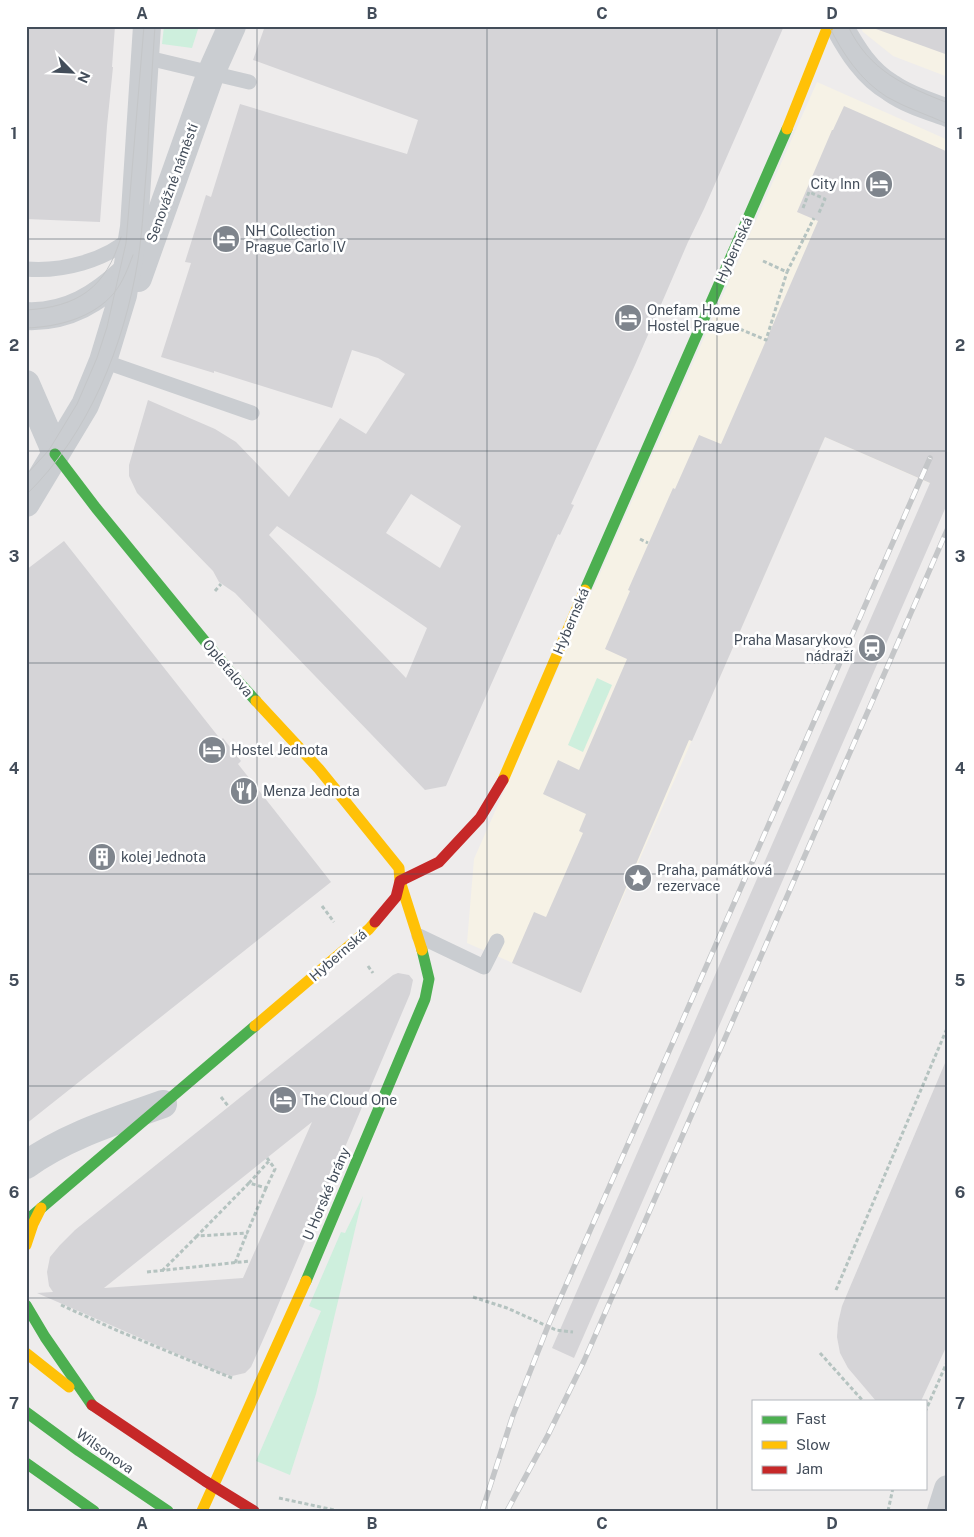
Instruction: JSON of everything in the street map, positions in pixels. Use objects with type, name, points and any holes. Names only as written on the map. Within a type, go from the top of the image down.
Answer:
[{"type":"street","name":"Senovážné náměstí","points":[[107,350],[123,296],[133,236],[147,26]]},
{"type":"street","name":"Senovážné náměstí","points":[[26,503],[85,406],[131,296],[211,73],[232,26]]},
{"type":"street","name":"Hybernská","points":[[26,1221],[369,929],[396,897],[400,881],[439,862],[480,818],[499,788],[780,146],[828,26]]},
{"type":"street","points":[[839,26],[860,61],[890,88],[911,99],[948,113]]},
{"type":"street","points":[[26,316],[43,317],[66,311],[104,291],[127,271]]},
{"type":"street","name":"Opletalova","points":[[26,384],[55,454],[96,508],[235,678],[319,769],[388,854],[399,868],[400,881]]},
{"type":"street","name":"Opletalova","points":[[26,436],[55,454]]},
{"type":"street","name":"U Horské brány","points":[[202,1511],[258,1389],[426,998],[429,978],[419,936],[400,881]]},
{"type":"street","name":"Hybernská","points":[[26,1164],[86,1131],[164,1103]]},
{"type":"street","points":[[26,1245],[41,1208]]},
{"type":"street","points":[[26,1305],[45,1337],[92,1405]]},
{"type":"street","points":[[28,1354],[92,1405],[205,1481],[254,1511]]},
{"type":"street","name":"Wilsonova","points":[[26,1412],[79,1451],[168,1511]]},
{"type":"street","points":[[26,1463],[94,1511]]},
{"type":"street","points":[[941,1511],[943,1499],[948,1489]]},
{"type":"lane","points":[[144,57],[249,82]]},
{"type":"lane","points":[[26,269],[58,269],[87,261],[102,256],[126,243],[133,236]]},
{"type":"lane","points":[[107,350],[252,413]]},
{"type":"lane","points":[[419,936],[484,966],[497,941]]},
{"type":"lane","points":[[217,1479],[248,1492]]},
{"type":"path","points":[[803,208],[809,192],[826,199],[818,215]]},
{"type":"path","points":[[740,329],[766,340],[787,272],[814,218]]},
{"type":"path","points":[[763,261],[787,272]]},
{"type":"path","points":[[640,539],[648,543]]},
{"type":"path","points":[[215,591],[221,584]]},
{"type":"path","points":[[836,1290],[948,1026]]},
{"type":"path","points":[[221,1097],[229,1107]]},
{"type":"path","points":[[162,1271],[249,1183],[268,1160],[275,1168],[235,1263]]},
{"type":"path","points":[[249,1183],[266,1188]]},
{"type":"path","points":[[197,1236],[247,1232]]},
{"type":"path","points":[[147,1272],[250,1262]]},
{"type":"path","points":[[473,1297],[507,1308],[556,1330],[573,1332]]},
{"type":"path","points":[[65,1307],[258,1389]]},
{"type":"path","points":[[820,1353],[862,1400]]},
{"type":"path","points":[[926,1410],[948,1360]]},
{"type":"path","points":[[888,1511],[893,1490]]},
{"type":"path","points":[[248,1492],[339,1511]]},
{"type":"shaded area","points":[[860,26],[948,26],[948,77],[893,56],[863,32]]},
{"type":"shaded area","points":[[817,82],[948,140],[948,485],[945,490],[825,437],[581,993],[467,943],[474,859]]},
{"type":"green space","points":[[164,26],[199,26],[192,48],[162,44]]},
{"type":"green space","points":[[597,678],[612,685],[583,752],[568,745]]},
{"type":"green space","points":[[363,1196],[316,1394],[290,1475],[256,1461],[321,1311],[309,1306],[341,1232],[345,1233]]},
{"type":"building","points":[[26,26],[115,26],[100,222],[26,219]]},
{"type":"building","points":[[265,26],[784,26],[635,365],[571,504],[574,505],[560,535],[558,534],[446,786],[425,790],[235,593],[219,582],[213,571],[137,493],[129,476],[129,465],[148,400],[215,429],[236,442],[289,497],[340,418],[366,434],[405,374],[378,358],[352,350],[332,408],[214,371],[214,373],[161,357],[191,263],[185,262],[206,195],[211,197],[240,104],[407,154],[418,120],[253,60]],"holes":[[[411,494],[461,526],[440,568],[386,533]],[[277,526],[427,628],[406,678],[269,535]]]},
{"type":"building","points":[[877,26],[948,26],[948,55],[876,29]]},
{"type":"building","points":[[844,106],[948,152],[948,502],[574,1358],[552,1348],[930,483],[825,437],[692,741],[689,740],[581,993],[512,963],[534,912],[546,917],[583,833],[579,831],[586,814],[543,794],[558,760],[579,770],[627,659],[605,649],[630,591],[628,590],[673,488],[675,489],[699,435],[721,444],[818,221],[797,212]]},
{"type":"building","points":[[64,541],[221,740],[223,738],[241,761],[238,764],[331,882],[26,1124],[26,570]]},
{"type":"building","points":[[398,973],[409,975],[413,980],[410,994],[270,1324],[251,1367],[245,1373],[232,1376],[223,1374],[37,1293],[53,1292],[49,1286],[47,1272],[50,1257],[75,1230],[393,975]],"holes":[[[312,1122],[243,1278],[104,1288]]]},
{"type":"building","points":[[948,1056],[948,1343],[921,1400],[875,1400],[848,1368],[840,1353],[837,1337],[842,1306]]},
{"type":"tram line","points":[[26,475],[49,450],[77,404],[97,358],[107,327],[126,243],[144,26]]},
{"type":"tram line","points":[[26,495],[68,445],[85,417],[113,356],[132,292],[141,236],[155,26]]},
{"type":"tram line","points":[[829,26],[853,66],[877,90],[902,105],[948,124]]},
{"type":"tram line","points":[[848,26],[866,55],[878,66],[903,83],[948,103]]},
{"type":"tram line","points":[[26,310],[61,304],[87,292],[107,270],[115,255],[121,237]]},
{"type":"tram line","points":[[26,328],[50,326],[74,320],[96,309],[106,302],[117,289],[133,255]]},
{"type":"railway","points":[[482,1511],[513,1415],[548,1326],[930,458]]},
{"type":"railway","points":[[507,1511],[548,1435],[584,1361],[948,528]]},
{"type":"traffic: fast","points":[[585,590],[787,129]]},
{"type":"traffic: fast","points":[[55,454],[96,508],[256,701]]},
{"type":"traffic: fast","points":[[306,1281],[425,999],[429,979],[422,950]]},
{"type":"traffic: fast","points":[[26,1221],[255,1026]]},
{"type":"traffic: fast","points":[[26,1305],[45,1337],[92,1405]]},
{"type":"traffic: fast","points":[[26,1412],[79,1451],[168,1511]]},
{"type":"traffic: fast","points":[[26,1463],[94,1511]]},
{"type":"traffic: slow","points":[[787,129],[828,26]]},
{"type":"traffic: slow","points":[[503,780],[585,590]]},
{"type":"traffic: slow","points":[[256,701],[319,769],[399,868],[400,881],[422,950]]},
{"type":"traffic: slow","points":[[255,1026],[375,922]]},
{"type":"traffic: slow","points":[[26,1245],[41,1208]]},
{"type":"traffic: slow","points":[[202,1511],[306,1281]]},
{"type":"traffic: slow","points":[[26,1353],[69,1387]]},
{"type":"traffic: jam","points":[[375,922],[396,897],[400,881],[439,862],[480,818],[503,780]]},
{"type":"traffic: jam","points":[[92,1405],[205,1481],[254,1511]]},
{"type":"place","name":"City Inn","points":[[879,184]]},
{"type":"place","name":"NH Collection Prague Carlo IV","points":[[226,239]]},
{"type":"place","name":"Onefam Home Hostel Prague","points":[[628,318]]},
{"type":"place","name":"Praha Masarykovo nádraží","points":[[872,648]]},
{"type":"place","name":"Hostel Jednota","points":[[212,750]]},
{"type":"place","name":"Menza Jednota","points":[[244,791]]},
{"type":"place","name":"kolej Jednota","points":[[102,857]]},
{"type":"place","name":"Praha, památková rezervace","points":[[638,878]]},
{"type":"place","name":"The Cloud One","points":[[283,1100]]}]
